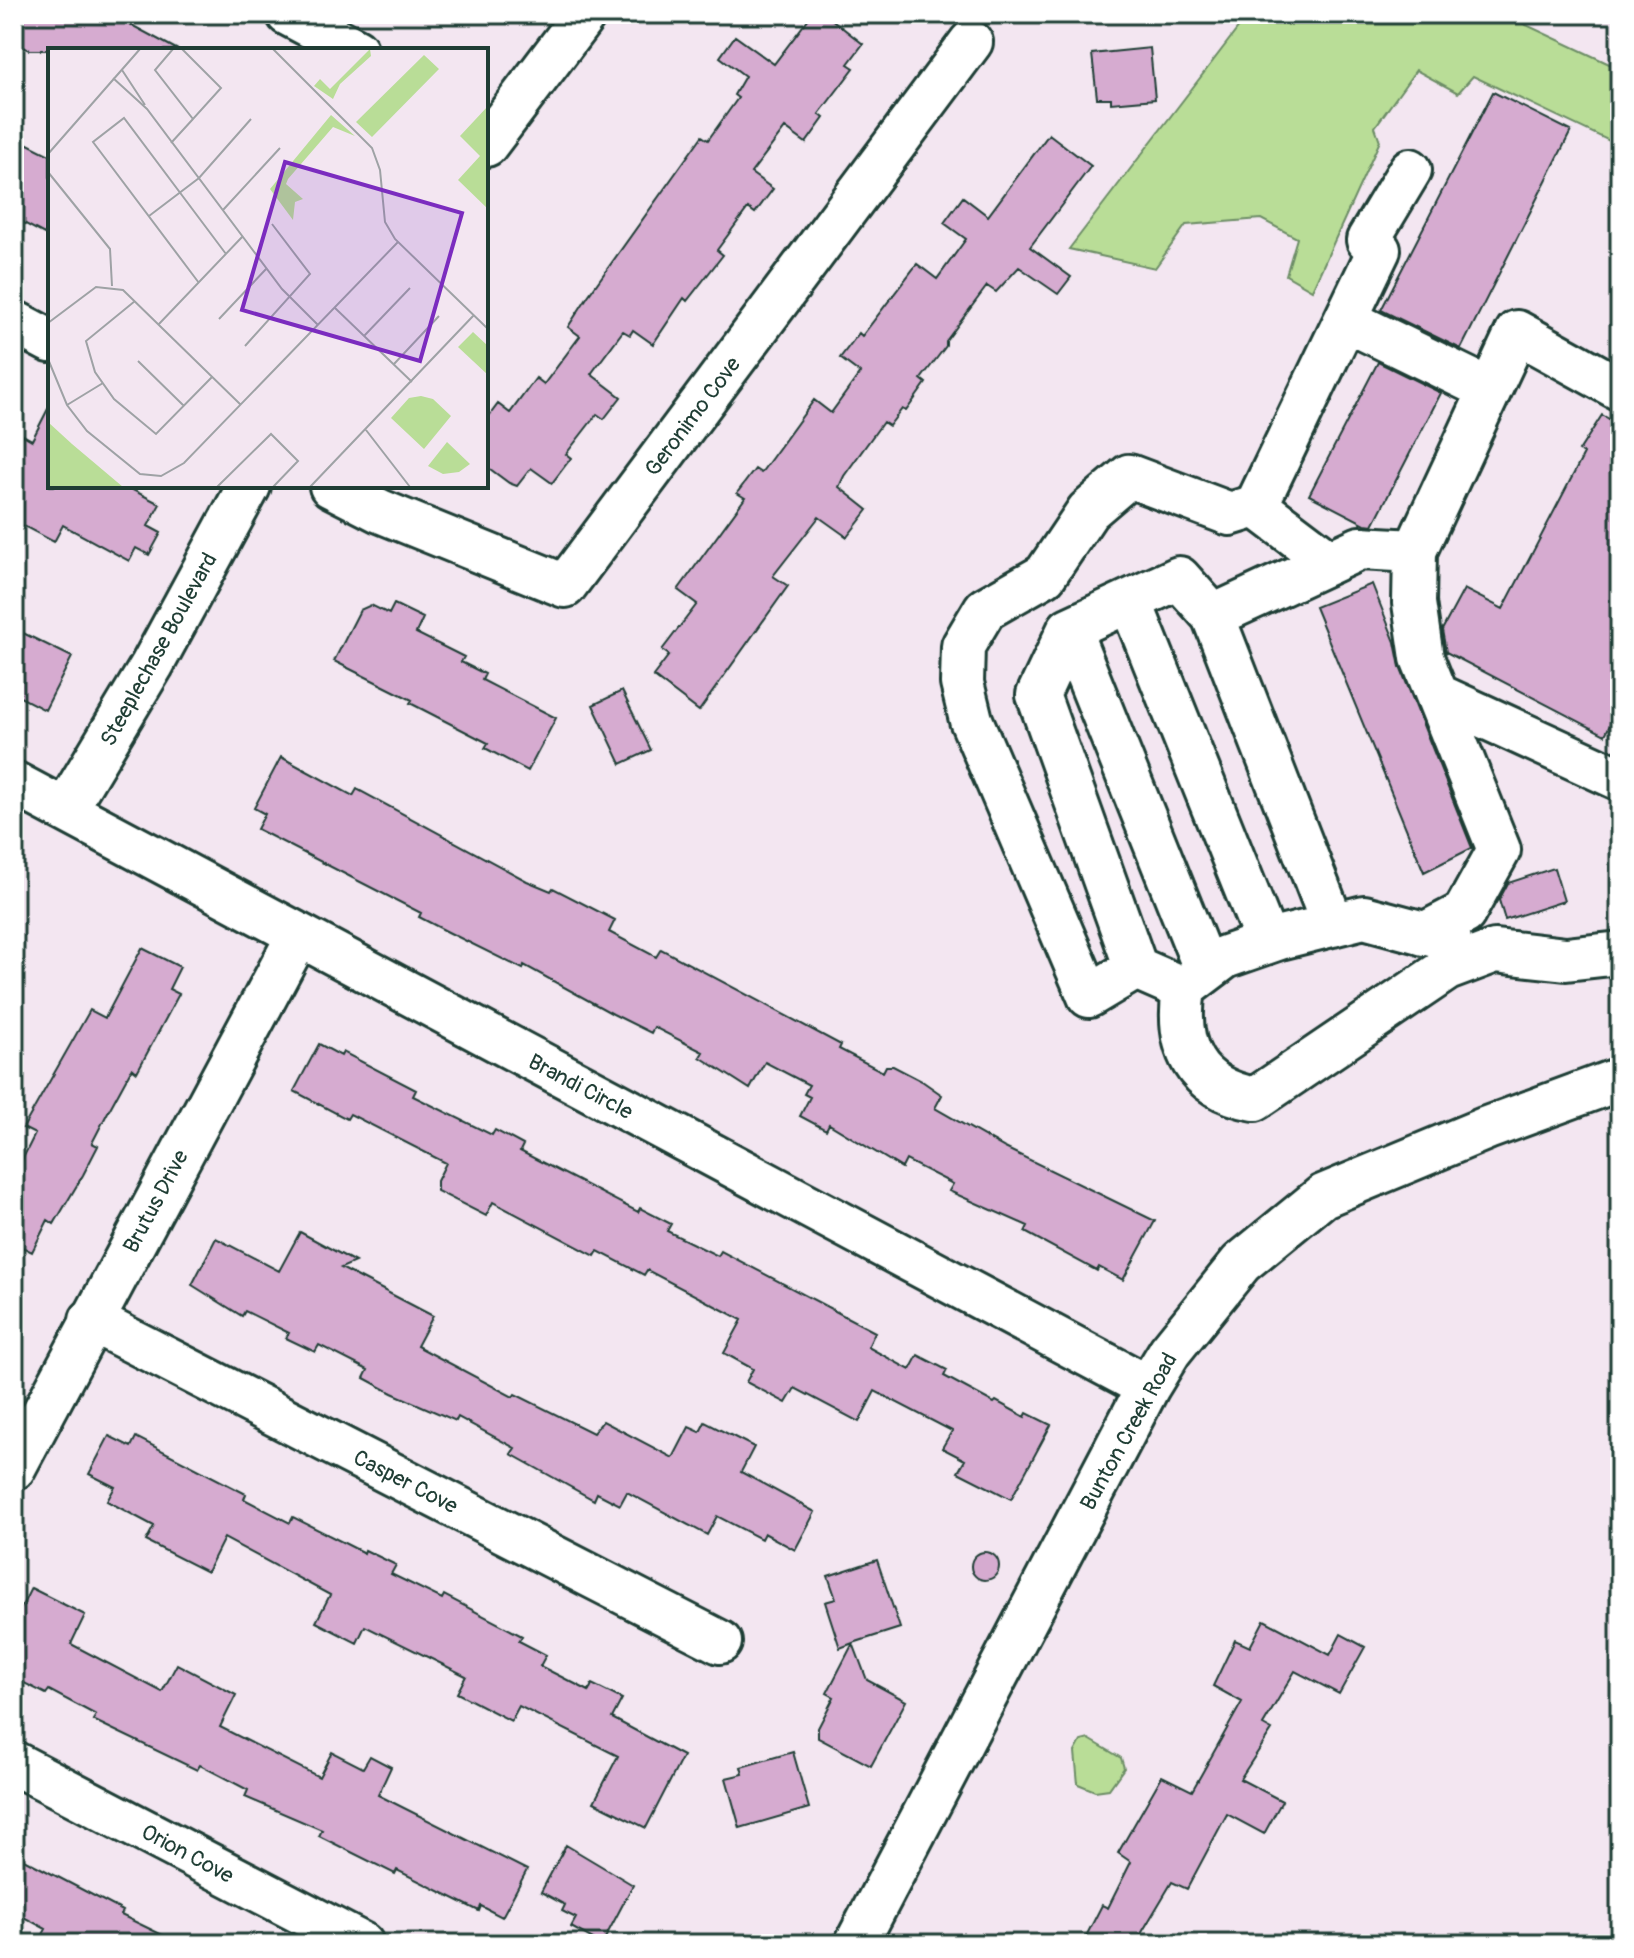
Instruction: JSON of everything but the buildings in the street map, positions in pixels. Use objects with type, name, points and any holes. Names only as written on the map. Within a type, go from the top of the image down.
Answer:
[{"type":"street","points":[[288,14],[352,48]]},
{"type":"street","points":[[491,130],[585,14]]},
{"type":"street","name":"Geronimo Cove","points":[[335,488],[380,511],[565,586],[971,42]]},
{"type":"street","points":[[1195,980],[1136,968],[1089,996],[971,720],[962,683],[963,646],[985,609],[1045,575],[1088,511],[1129,476],[1230,514],[1256,506],[1348,321],[1379,250],[1368,240],[1410,170]]},
{"type":"street","points":[[1348,321],[1490,390]]},
{"type":"street","points":[[14,322],[48,340]]},
{"type":"street","points":[[1424,934],[1464,913],[1499,850],[1422,658],[1414,603],[1415,551],[1517,332],[1620,389]]},
{"type":"street","name":"Steeplechase Boulevard","points":[[65,810],[152,665],[248,488]]},
{"type":"street","points":[[1256,506],[1330,562]]},
{"type":"street","points":[[1213,616],[1360,548],[1415,551]]},
{"type":"street","points":[[1136,968],[1038,695],[1069,629],[1179,578],[1213,616],[1333,925]]},
{"type":"street","points":[[1130,601],[1267,942]]},
{"type":"street","points":[[1069,629],[1195,980]]},
{"type":"street","points":[[1437,695],[1620,779]]},
{"type":"street","name":"Brandi Circle","points":[[14,783],[1148,1387]]},
{"type":"street","points":[[1495,951],[1447,969],[1255,1099],[1228,1094],[1204,1077],[1188,1052],[1179,1020],[1195,980],[1225,957],[1267,942],[1364,917],[1495,951],[1566,959],[1620,953]]},
{"type":"street","name":"Brutus Drive","points":[[14,1468],[298,936]]},
{"type":"street","name":"Bunton Creek Road","points":[[856,1944],[1148,1387],[1170,1351],[1241,1263],[1323,1196],[1487,1128],[1620,1079]]},
{"type":"street","name":"Casper Cove","points":[[91,1320],[720,1642]]},
{"type":"street","name":"Orion Cove","points":[[14,1763],[362,1944]]},
{"type":"green space","points":[[1249,14],[1503,14],[1620,69],[1620,146],[1473,76],[1458,93],[1416,70],[1375,127],[1380,141],[1312,290],[1286,275],[1297,238],[1261,219],[1186,225],[1155,268],[1069,249]]},
{"type":"green space","points":[[1089,1739],[1121,1758],[1124,1768],[1109,1789],[1095,1791],[1078,1784],[1075,1752],[1081,1741]]}]
